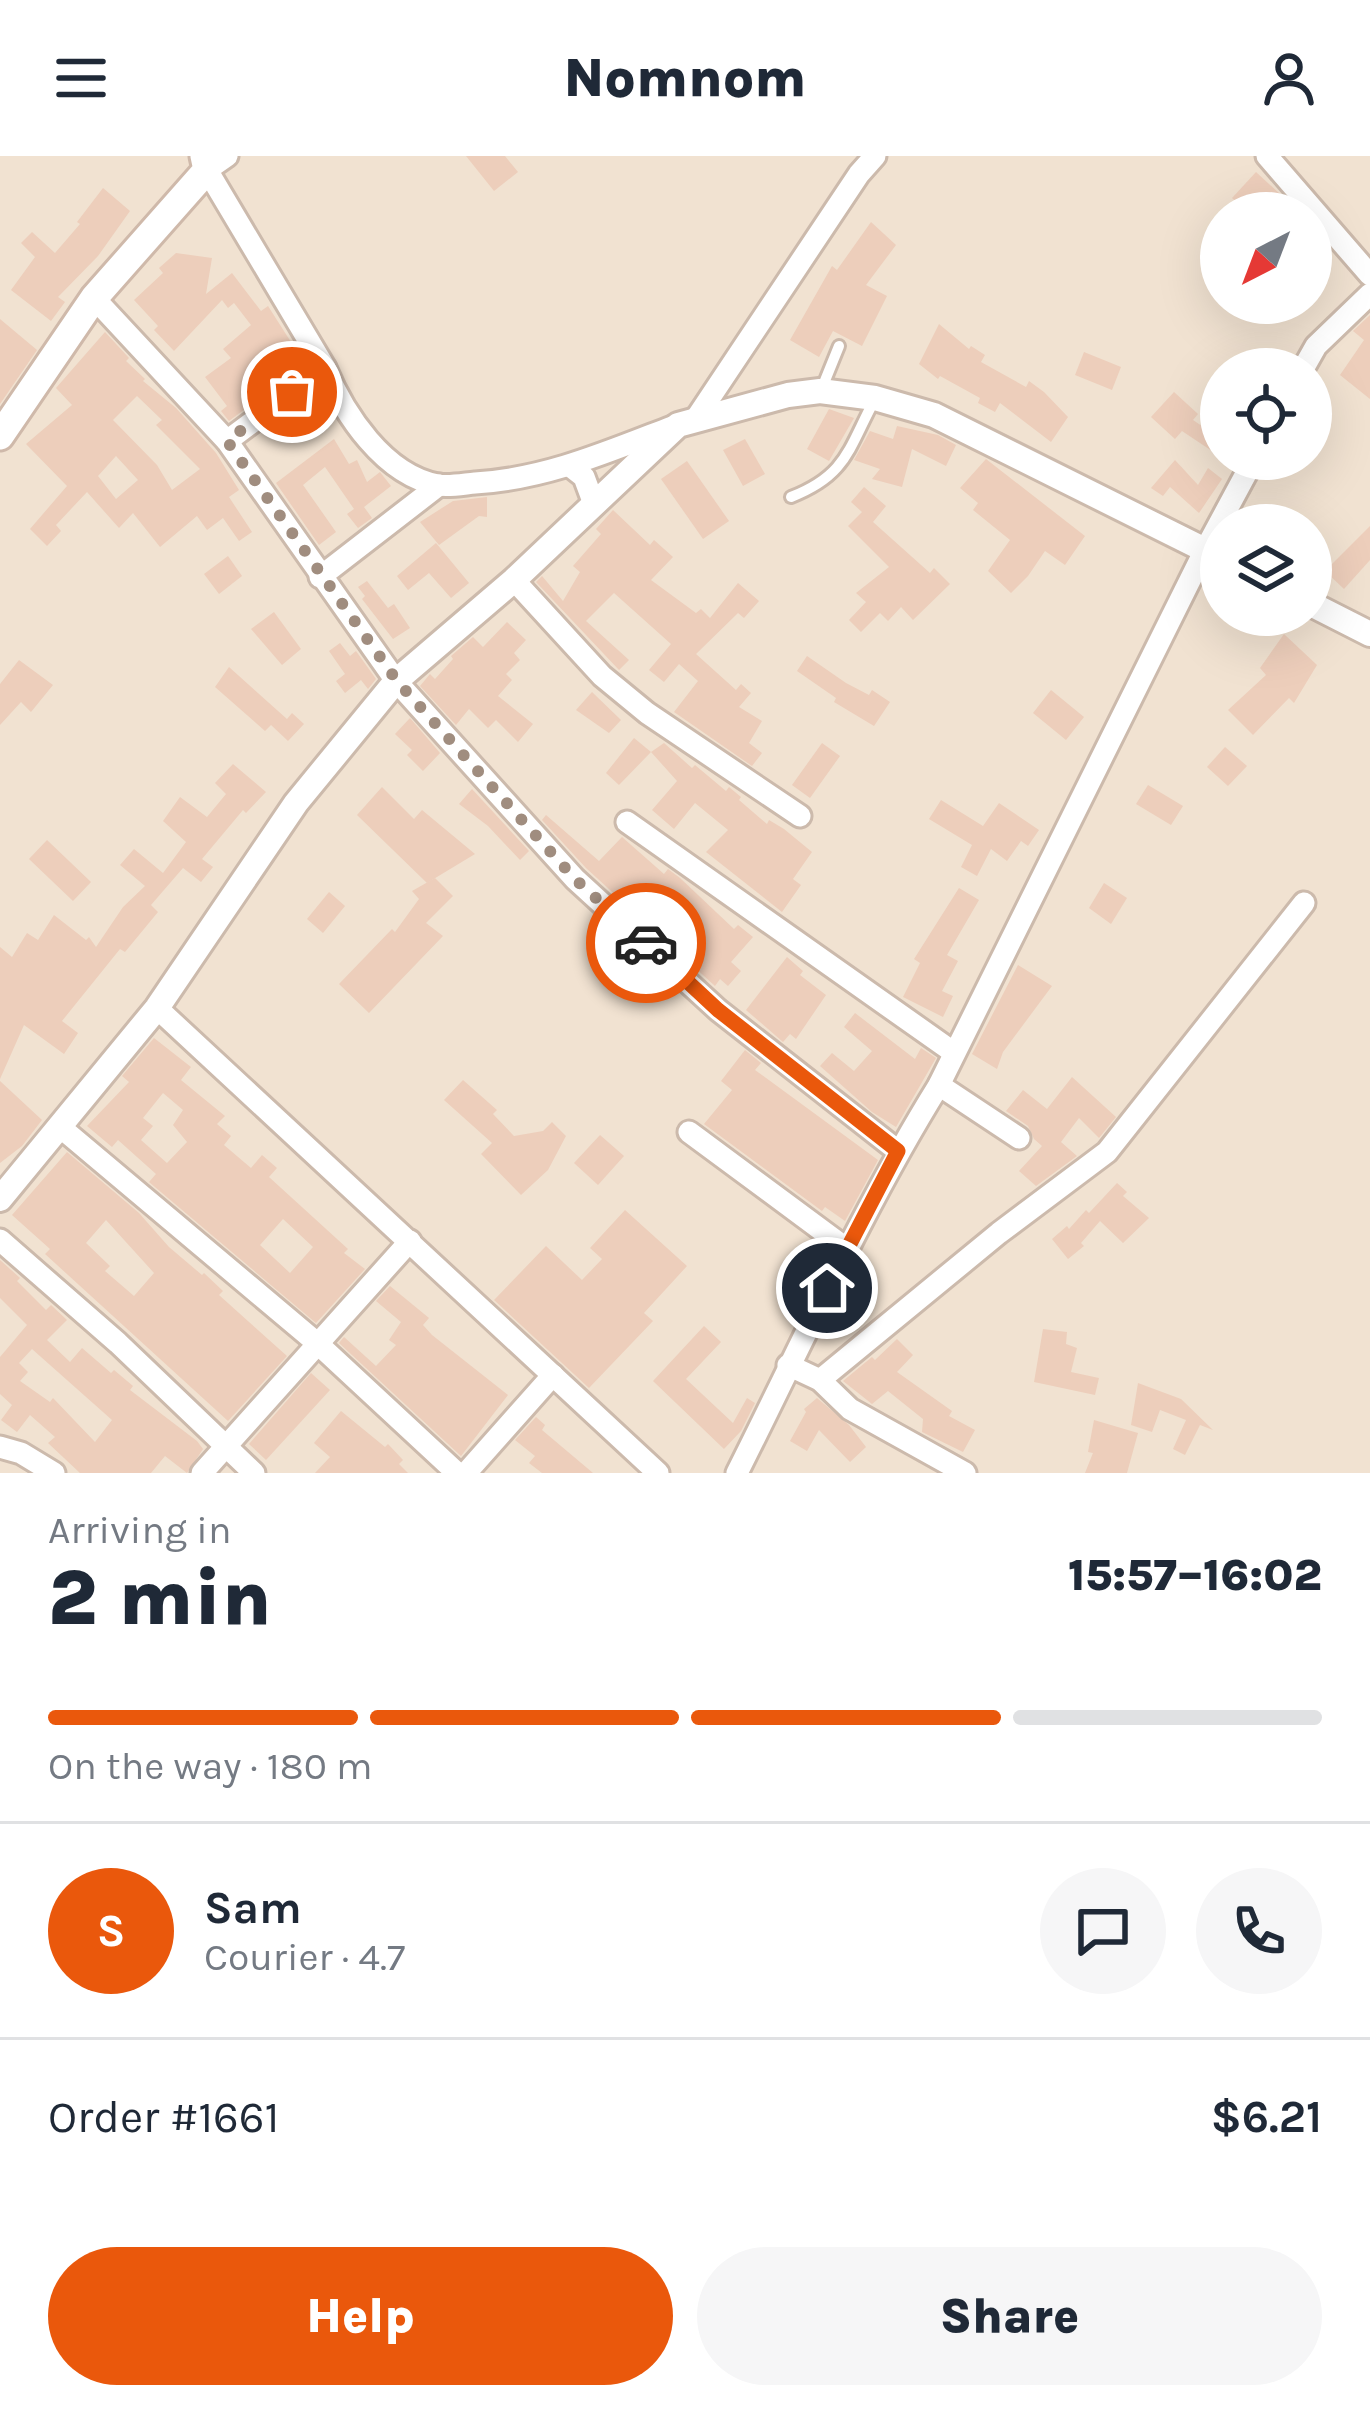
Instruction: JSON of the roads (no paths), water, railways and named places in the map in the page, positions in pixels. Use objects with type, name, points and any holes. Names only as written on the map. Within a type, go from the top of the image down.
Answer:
[{"type":"main road","points":[[0,436],[94,298],[213,161]]},
{"type":"street","points":[[0,1198],[157,1008],[296,803],[397,681],[688,421],[855,165],[875,156]]},
{"type":"street","points":[[1267,156],[1370,275]]},
{"type":"street","points":[[213,161],[336,394],[373,445],[400,467],[439,485],[513,481],[570,466],[688,421],[820,391],[875,398],[934,415],[1200,548]]},
{"type":"street","points":[[1315,348],[1370,294]]},
{"type":"street","points":[[94,298],[227,441],[397,681],[575,879],[718,1010],[898,1151]]},
{"type":"street","points":[[227,441],[325,368]]},
{"type":"street","points":[[570,466],[584,477],[594,504]]},
{"type":"street","points":[[320,577],[439,485]]},
{"type":"street","points":[[737,1473],[898,1151],[939,1085],[1200,579]]},
{"type":"street","points":[[514,580],[602,676],[647,713],[800,816]]},
{"type":"street","points":[[1332,612],[1365,624]]},
{"type":"street","points":[[627,822],[953,1052]]},
{"type":"street","points":[[820,1380],[999,1233],[1107,1153],[1304,903]]},
{"type":"street","points":[[157,1008],[658,1473]]},
{"type":"street","points":[[939,1085],[1019,1138]]},
{"type":"street","points":[[59,1126],[317,1343],[461,1473],[554,1376]]},
{"type":"street","points":[[688,1132],[847,1250]]},
{"type":"street","points":[[0,1240],[118,1343],[254,1473]]},
{"type":"street","points":[[202,1473],[410,1241]]},
{"type":"street","points":[[788,1365],[820,1380],[850,1409],[965,1473]]},
{"type":"street","points":[[0,1447],[55,1473]]},
{"type":"lane","points":[[820,391],[839,346]]},
{"type":"lane","points":[[791,497],[835,473],[875,398]]}]
